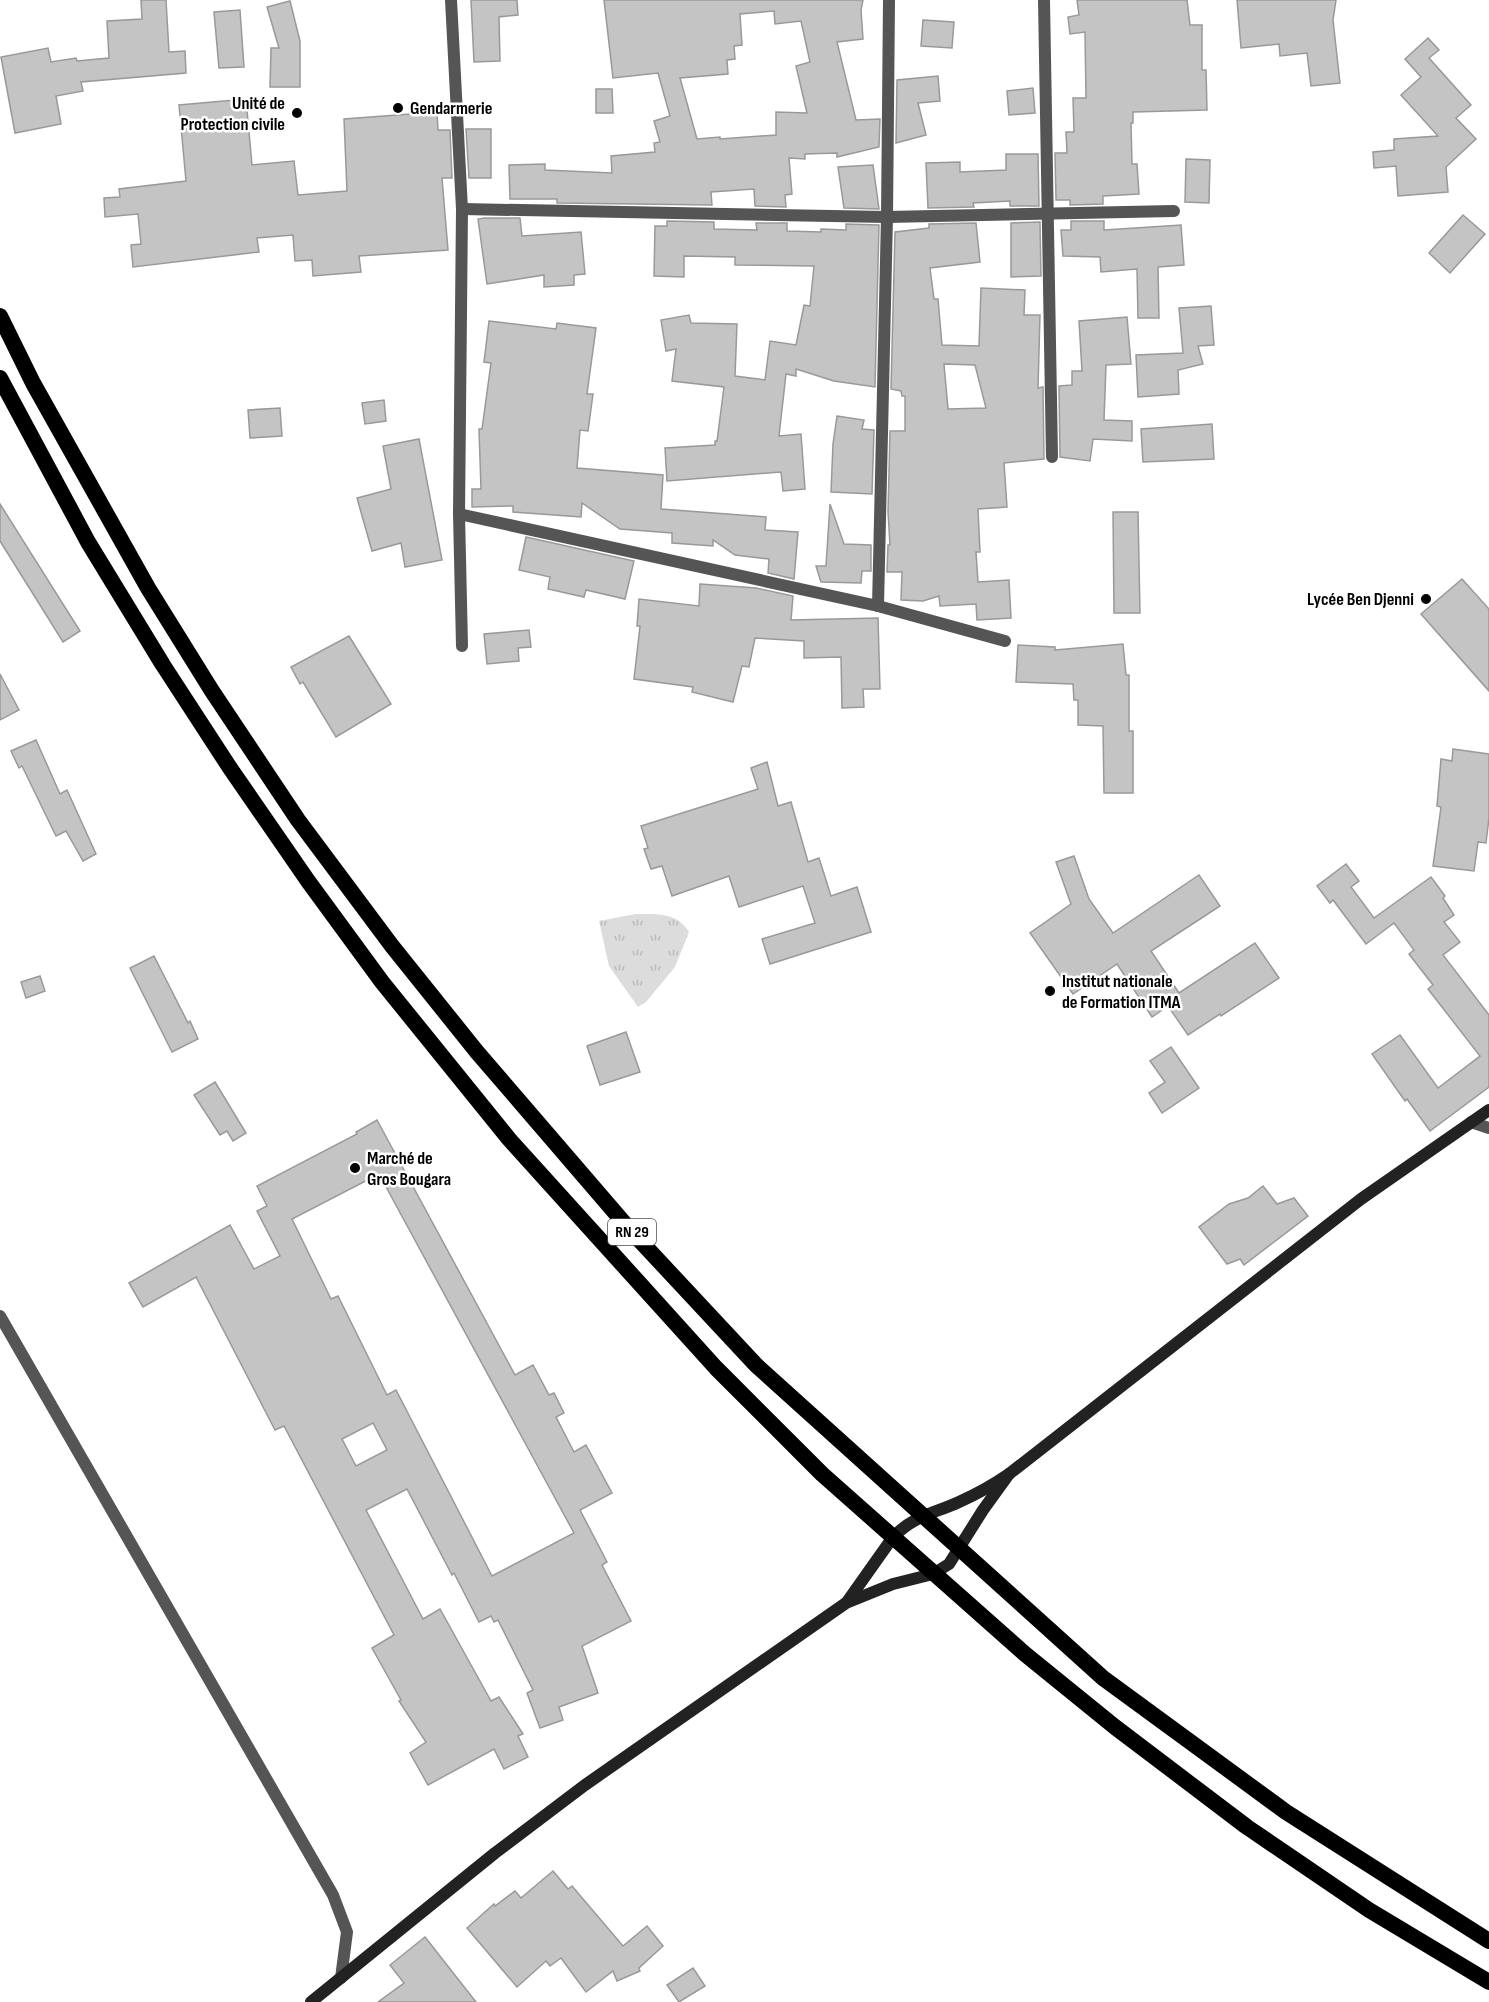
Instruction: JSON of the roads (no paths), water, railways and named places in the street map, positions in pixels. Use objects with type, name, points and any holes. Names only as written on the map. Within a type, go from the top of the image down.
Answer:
[{"type":"highway","name":"RN 29","points":[[0,316],[33,383],[148,588],[212,691],[298,820],[392,946],[477,1052],[639,1239],[756,1365],[1112,1685],[1286,1812],[1489,1941]]},
{"type":"highway","name":"RN 29","points":[[0,378],[88,542],[163,665],[308,881],[382,981],[509,1139],[716,1368],[822,1474],[1025,1654],[1114,1727],[1247,1827],[1369,1910],[1489,1982]]},
{"type":"main road","points":[[846,1603],[893,1537],[902,1528],[922,1515],[940,1510],[976,1494],[1009,1474],[1361,1200],[1489,1110]]},
{"type":"main road","points":[[311,2002],[495,1853],[585,1785],[846,1603],[893,1584],[933,1574],[949,1564],[1009,1474]]},
{"type":"street","points":[[451,0],[462,209],[459,513],[462,646]]},
{"type":"street","points":[[878,606],[890,0]]},
{"type":"street","points":[[1044,0],[1052,457]]},
{"type":"street","points":[[462,209],[887,217],[1174,211]]},
{"type":"street","points":[[459,513],[878,606],[1005,641]]},
{"type":"street","points":[[1471,1122],[1489,1128]]},
{"type":"street","points":[[0,1316],[333,1895],[347,1932],[341,1978]]},
{"type":"place","name":"Gendarmerie","points":[[398,108]]},
{"type":"place","name":"Unité de Protection civile","points":[[297,113]]},
{"type":"place","name":"Lycée Ben Djenni","points":[[1426,599]]},
{"type":"place","name":"Institut nationale de Formation ITMA","points":[[1050,991]]},
{"type":"place","name":"Marché de Gros Bougara","points":[[355,1168]]}]
